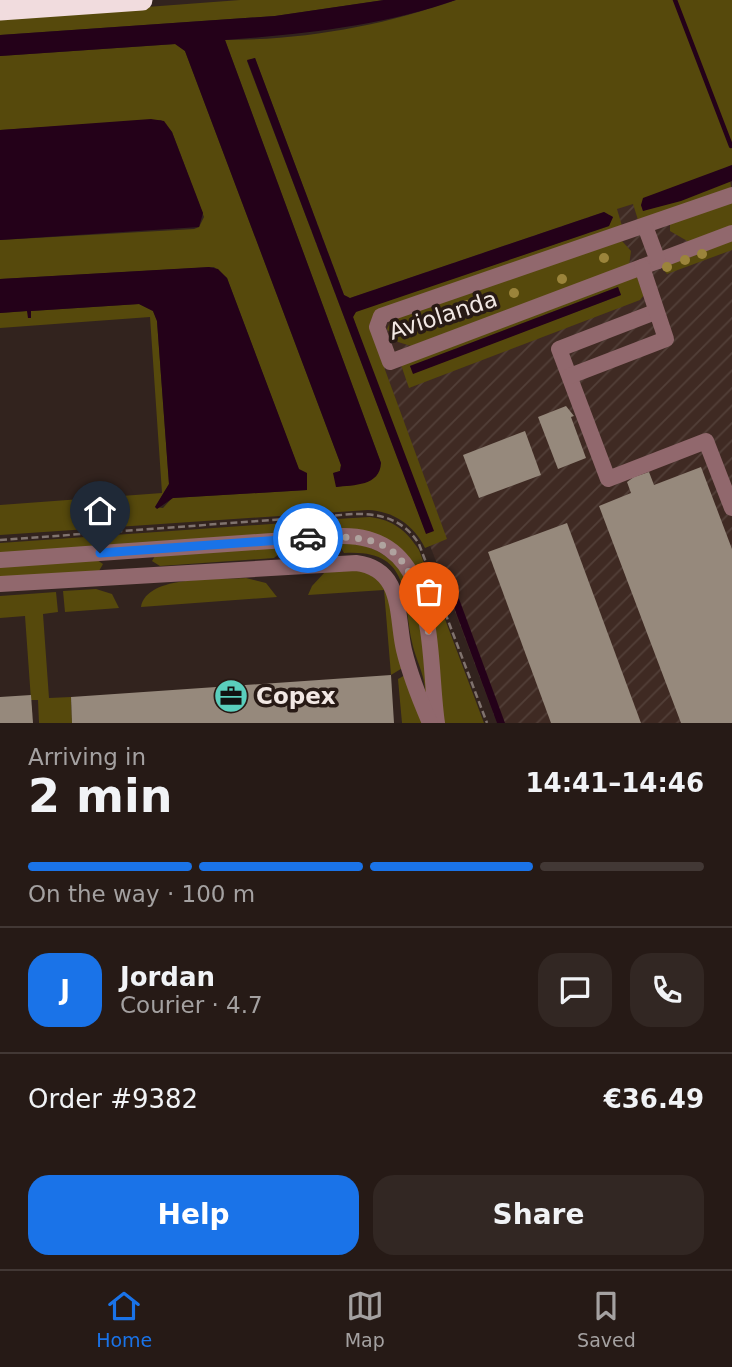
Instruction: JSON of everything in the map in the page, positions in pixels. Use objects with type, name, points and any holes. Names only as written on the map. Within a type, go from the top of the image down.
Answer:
[{"type":"highway","points":[[0,10],[142,0]]},
{"type":"street","name":"Aviolanda","points":[[732,195],[381,316],[377,327],[390,362],[732,233]]},
{"type":"street","points":[[570,376],[666,340],[655,312],[645,226]]},
{"type":"street","points":[[655,312],[559,349],[608,478],[706,441],[732,508]]},
{"type":"street","points":[[0,560],[296,539],[364,537],[386,546],[405,564],[416,584],[429,634],[437,723]]},
{"type":"street","points":[[296,539],[299,566]]},
{"type":"street","points":[[125,551],[127,575]]},
{"type":"street","points":[[0,584],[356,563],[374,567],[386,577],[397,597],[405,657],[430,723]]},
{"type":"path","points":[[0,540],[332,516]]},
{"type":"shaded area","points":[[240,0],[384,0],[275,16],[0,35],[0,18]]},
{"type":"shaded area","points":[[384,0],[456,0],[342,28],[225,40],[381,463],[380,471],[371,480],[358,485],[336,487],[333,473],[340,471],[341,465],[185,51],[175,44],[0,56],[0,35],[275,16]]},
{"type":"shaded area","points":[[456,0],[732,0],[732,723],[497,723],[308,222],[402,17]]},
{"type":"shaded area","points":[[456,0],[732,0],[732,165],[641,205],[643,211],[730,181],[732,191],[638,220],[633,204],[617,209],[622,226],[373,316],[369,326],[447,539],[425,548],[415,533],[402,521],[386,513],[368,510],[0,535],[0,505],[162,493],[150,317],[0,328],[0,313],[27,311],[31,317],[31,311],[139,304],[153,311],[157,321],[169,484],[155,507],[163,508],[172,498],[307,490],[307,474],[299,470],[227,278],[214,267],[0,279],[0,240],[194,229],[199,227],[204,217],[172,132],[161,120],[0,130],[0,56],[176,44],[185,51],[341,465],[340,471],[334,473],[337,487],[381,463],[225,40],[342,30]],"holes":[[[255,58],[344,295],[350,298],[604,212],[613,217],[609,226],[356,311],[353,317],[426,533],[247,61]]]},
{"type":"shaded area","points":[[255,58],[344,295],[350,298],[604,212],[613,217],[609,226],[356,312],[353,317],[434,531],[426,534],[247,60]]},
{"type":"shaded area","points":[[151,119],[164,121],[172,132],[203,213],[199,227],[0,240],[0,130]]},
{"type":"shaded area","points":[[732,165],[732,181],[681,201],[643,211],[643,198]]},
{"type":"shaded area","points":[[732,198],[732,229],[689,242],[670,231],[670,222]]},
{"type":"shaded area","points":[[732,237],[732,250],[667,274],[659,264]]},
{"type":"shaded area","points":[[622,241],[631,251],[629,266],[411,346],[398,342],[387,329],[393,316]]},
{"type":"shaded area","points":[[209,267],[218,269],[227,278],[299,469],[307,473],[307,490],[173,498],[157,509],[155,507],[169,484],[157,321],[153,311],[139,304],[31,311],[31,318],[28,318],[27,311],[0,313],[0,279]]},
{"type":"shaded area","points":[[636,274],[644,295],[640,300],[409,388],[400,362]],"holes":[[[618,287],[621,295],[413,373],[410,366]]]},
{"type":"shaded area","points":[[618,287],[621,295],[413,374],[410,366]]},
{"type":"shaded area","points":[[370,517],[398,527],[419,550],[484,723],[443,723],[424,598],[377,535],[360,530],[337,529],[336,519]]},
{"type":"shaded area","points":[[285,523],[286,533],[0,554],[0,543]]},
{"type":"shaded area","points":[[344,543],[371,548],[391,561],[406,579],[421,627],[431,705],[425,699],[424,684],[399,578],[392,567],[381,558],[344,553],[340,546]]},
{"type":"shaded area","points":[[274,548],[279,554],[274,558],[160,566],[152,561],[155,556]]},
{"type":"shaded area","points":[[97,560],[103,564],[99,571],[0,578],[0,567]]},
{"type":"shaded area","points":[[366,570],[386,587],[404,667],[391,675],[384,590],[308,595],[312,586],[325,572]]},
{"type":"shaded area","points":[[246,578],[266,583],[277,597],[141,607],[146,596],[170,584],[202,579]]},
{"type":"shaded area","points":[[455,588],[505,723],[497,723],[448,591]]},
{"type":"shaded area","points":[[96,589],[112,594],[119,608],[65,612],[63,591]]},
{"type":"shaded area","points":[[56,592],[58,612],[43,614],[49,698],[71,697],[72,723],[39,723],[38,700],[31,700],[25,616],[0,618],[0,596]]},
{"type":"shaded area","points":[[407,674],[425,723],[402,723],[398,679]]},
{"type":"building","points":[[566,406],[574,416],[571,417],[586,458],[558,469],[538,417]]},
{"type":"building","points":[[525,431],[541,475],[479,498],[463,455]]},
{"type":"building","points":[[701,467],[732,549],[732,723],[681,723],[599,506],[631,493],[627,482],[634,477],[649,472],[654,485]]},
{"type":"building","points":[[567,523],[641,723],[551,723],[488,552]]},
{"type":"building","points":[[391,675],[394,723],[72,723],[71,697]]},
{"type":"building","points":[[31,695],[33,723],[0,723],[0,697]]},
{"type":"waterway","points":[[675,0],[731,146]]},
{"type":"way so far","points":[[308,538],[359,537],[386,546],[405,564],[414,579],[429,634]]},
{"type":"place","name":"Copex","points":[[231,696]]},
{"type":"route","points":[[100,553],[308,538]]}]
